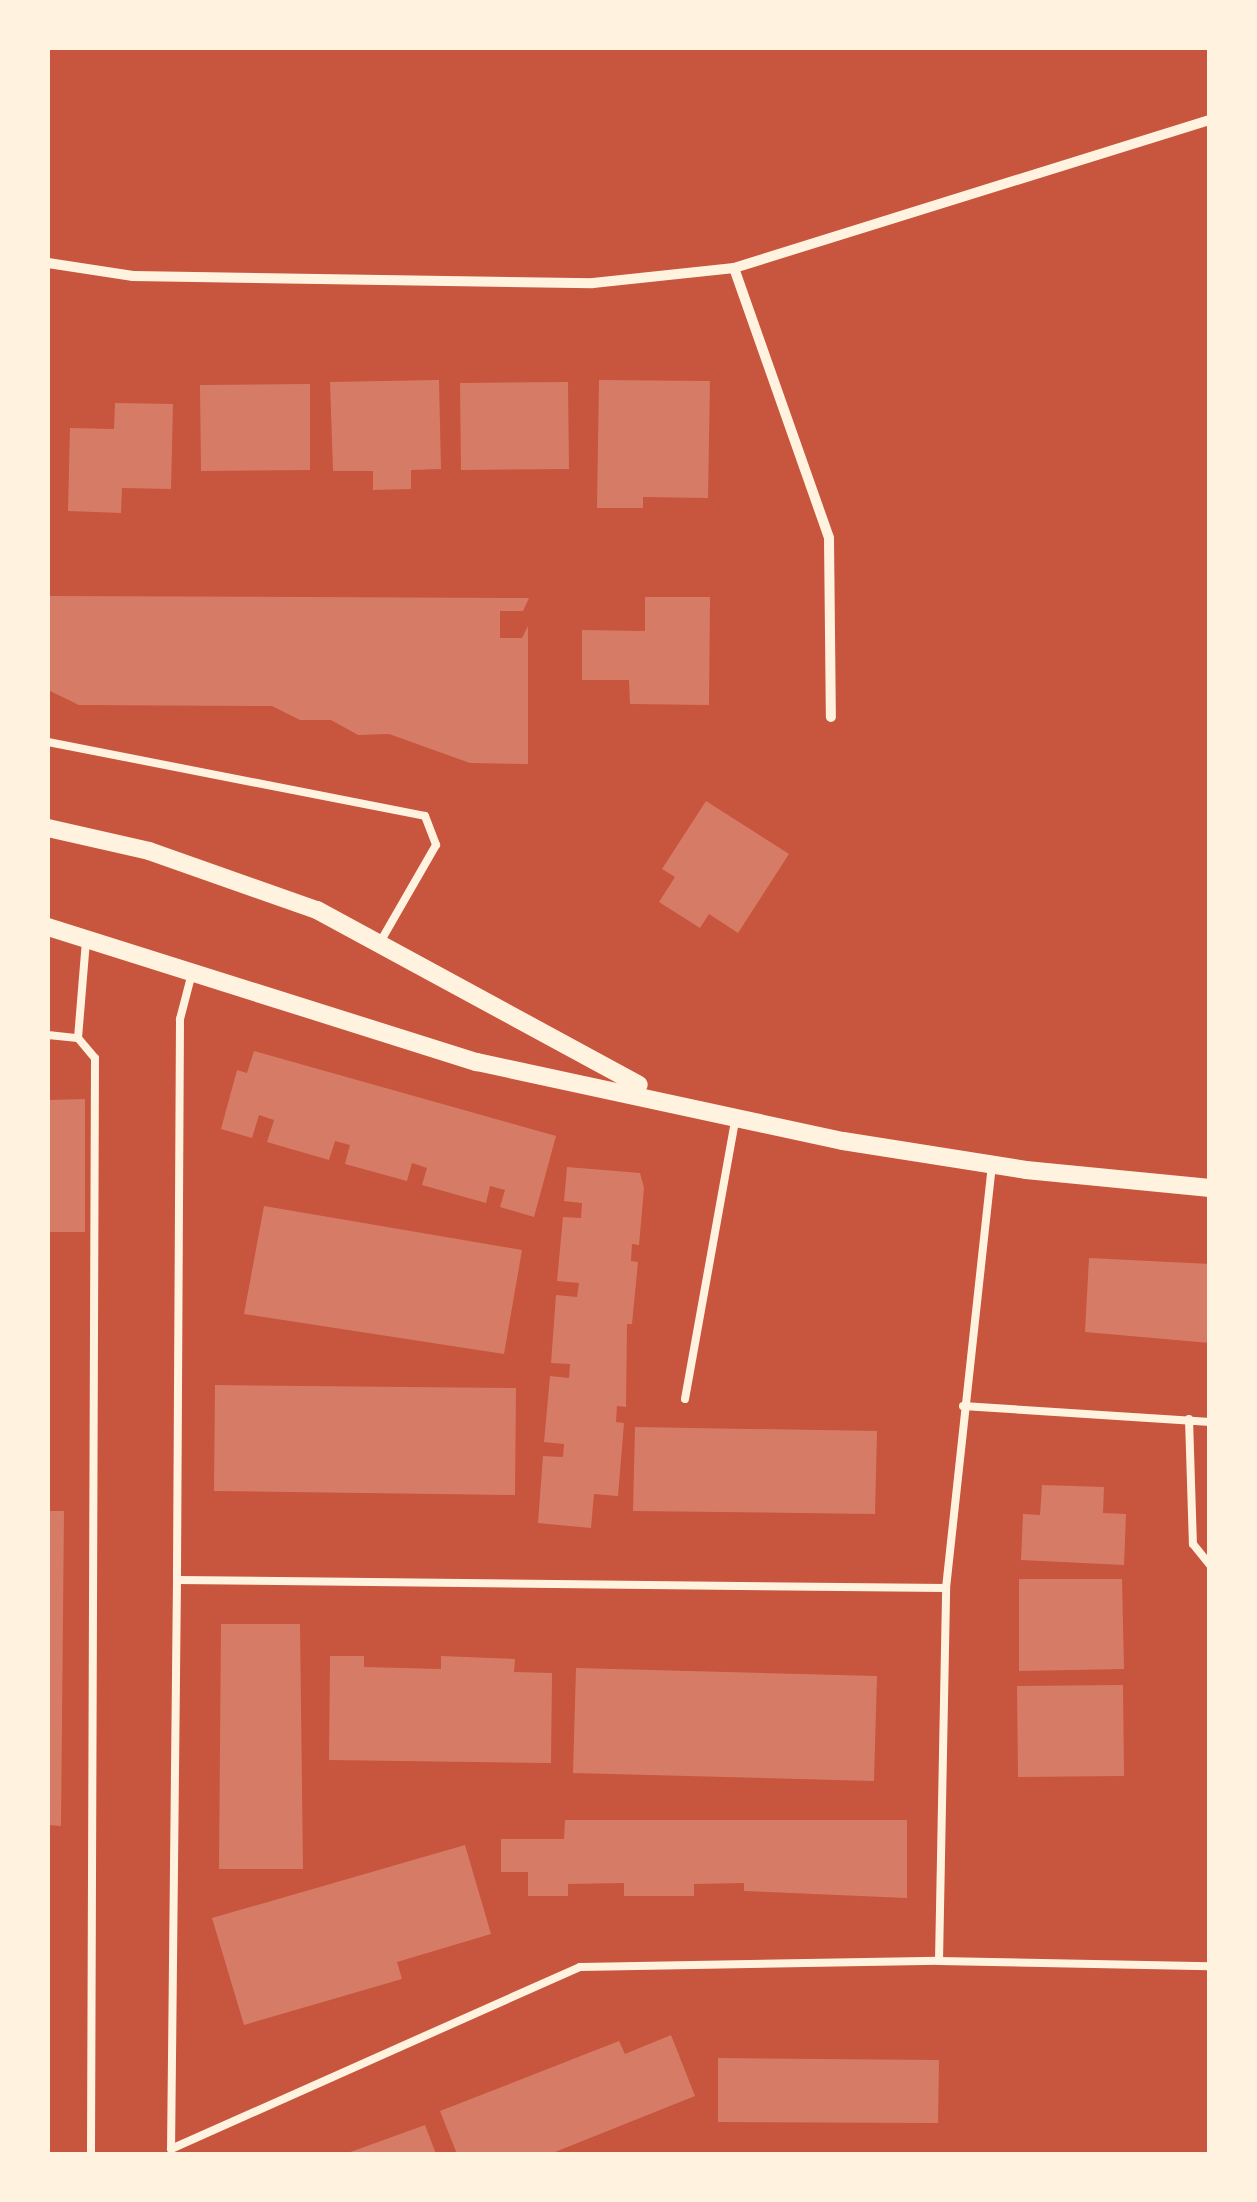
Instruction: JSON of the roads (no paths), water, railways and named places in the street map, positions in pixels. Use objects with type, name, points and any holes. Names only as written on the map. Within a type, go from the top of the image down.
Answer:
[{"type":"street","points":[[48,263],[132,276],[593,283],[734,268],[1210,120]]},
{"type":"street","points":[[734,268],[829,538],[831,718]]},
{"type":"street","points":[[48,828],[149,851],[316,910],[600,1070],[681,1102]]},
{"type":"street","points":[[48,928],[477,1062],[992,1165],[1210,1188]]},
{"type":"lane","points":[[48,742],[426,816],[436,845],[378,946]]},
{"type":"lane","points":[[86,940],[78,1038],[94,1058],[91,2154]]},
{"type":"lane","points":[[192,972],[180,1019],[172,2149],[580,1967],[939,1961],[1210,1966]]},
{"type":"lane","points":[[48,1035],[78,1038]]},
{"type":"lane","points":[[686,1399],[736,1116]]},
{"type":"lane","points":[[939,1961],[946,1588],[962,1406],[992,1165]]},
{"type":"lane","points":[[962,1406],[1210,1422]]},
{"type":"lane","points":[[1189,1419],[1193,1544],[1210,1565]]},
{"type":"lane","points":[[177,1580],[946,1588]]}]
